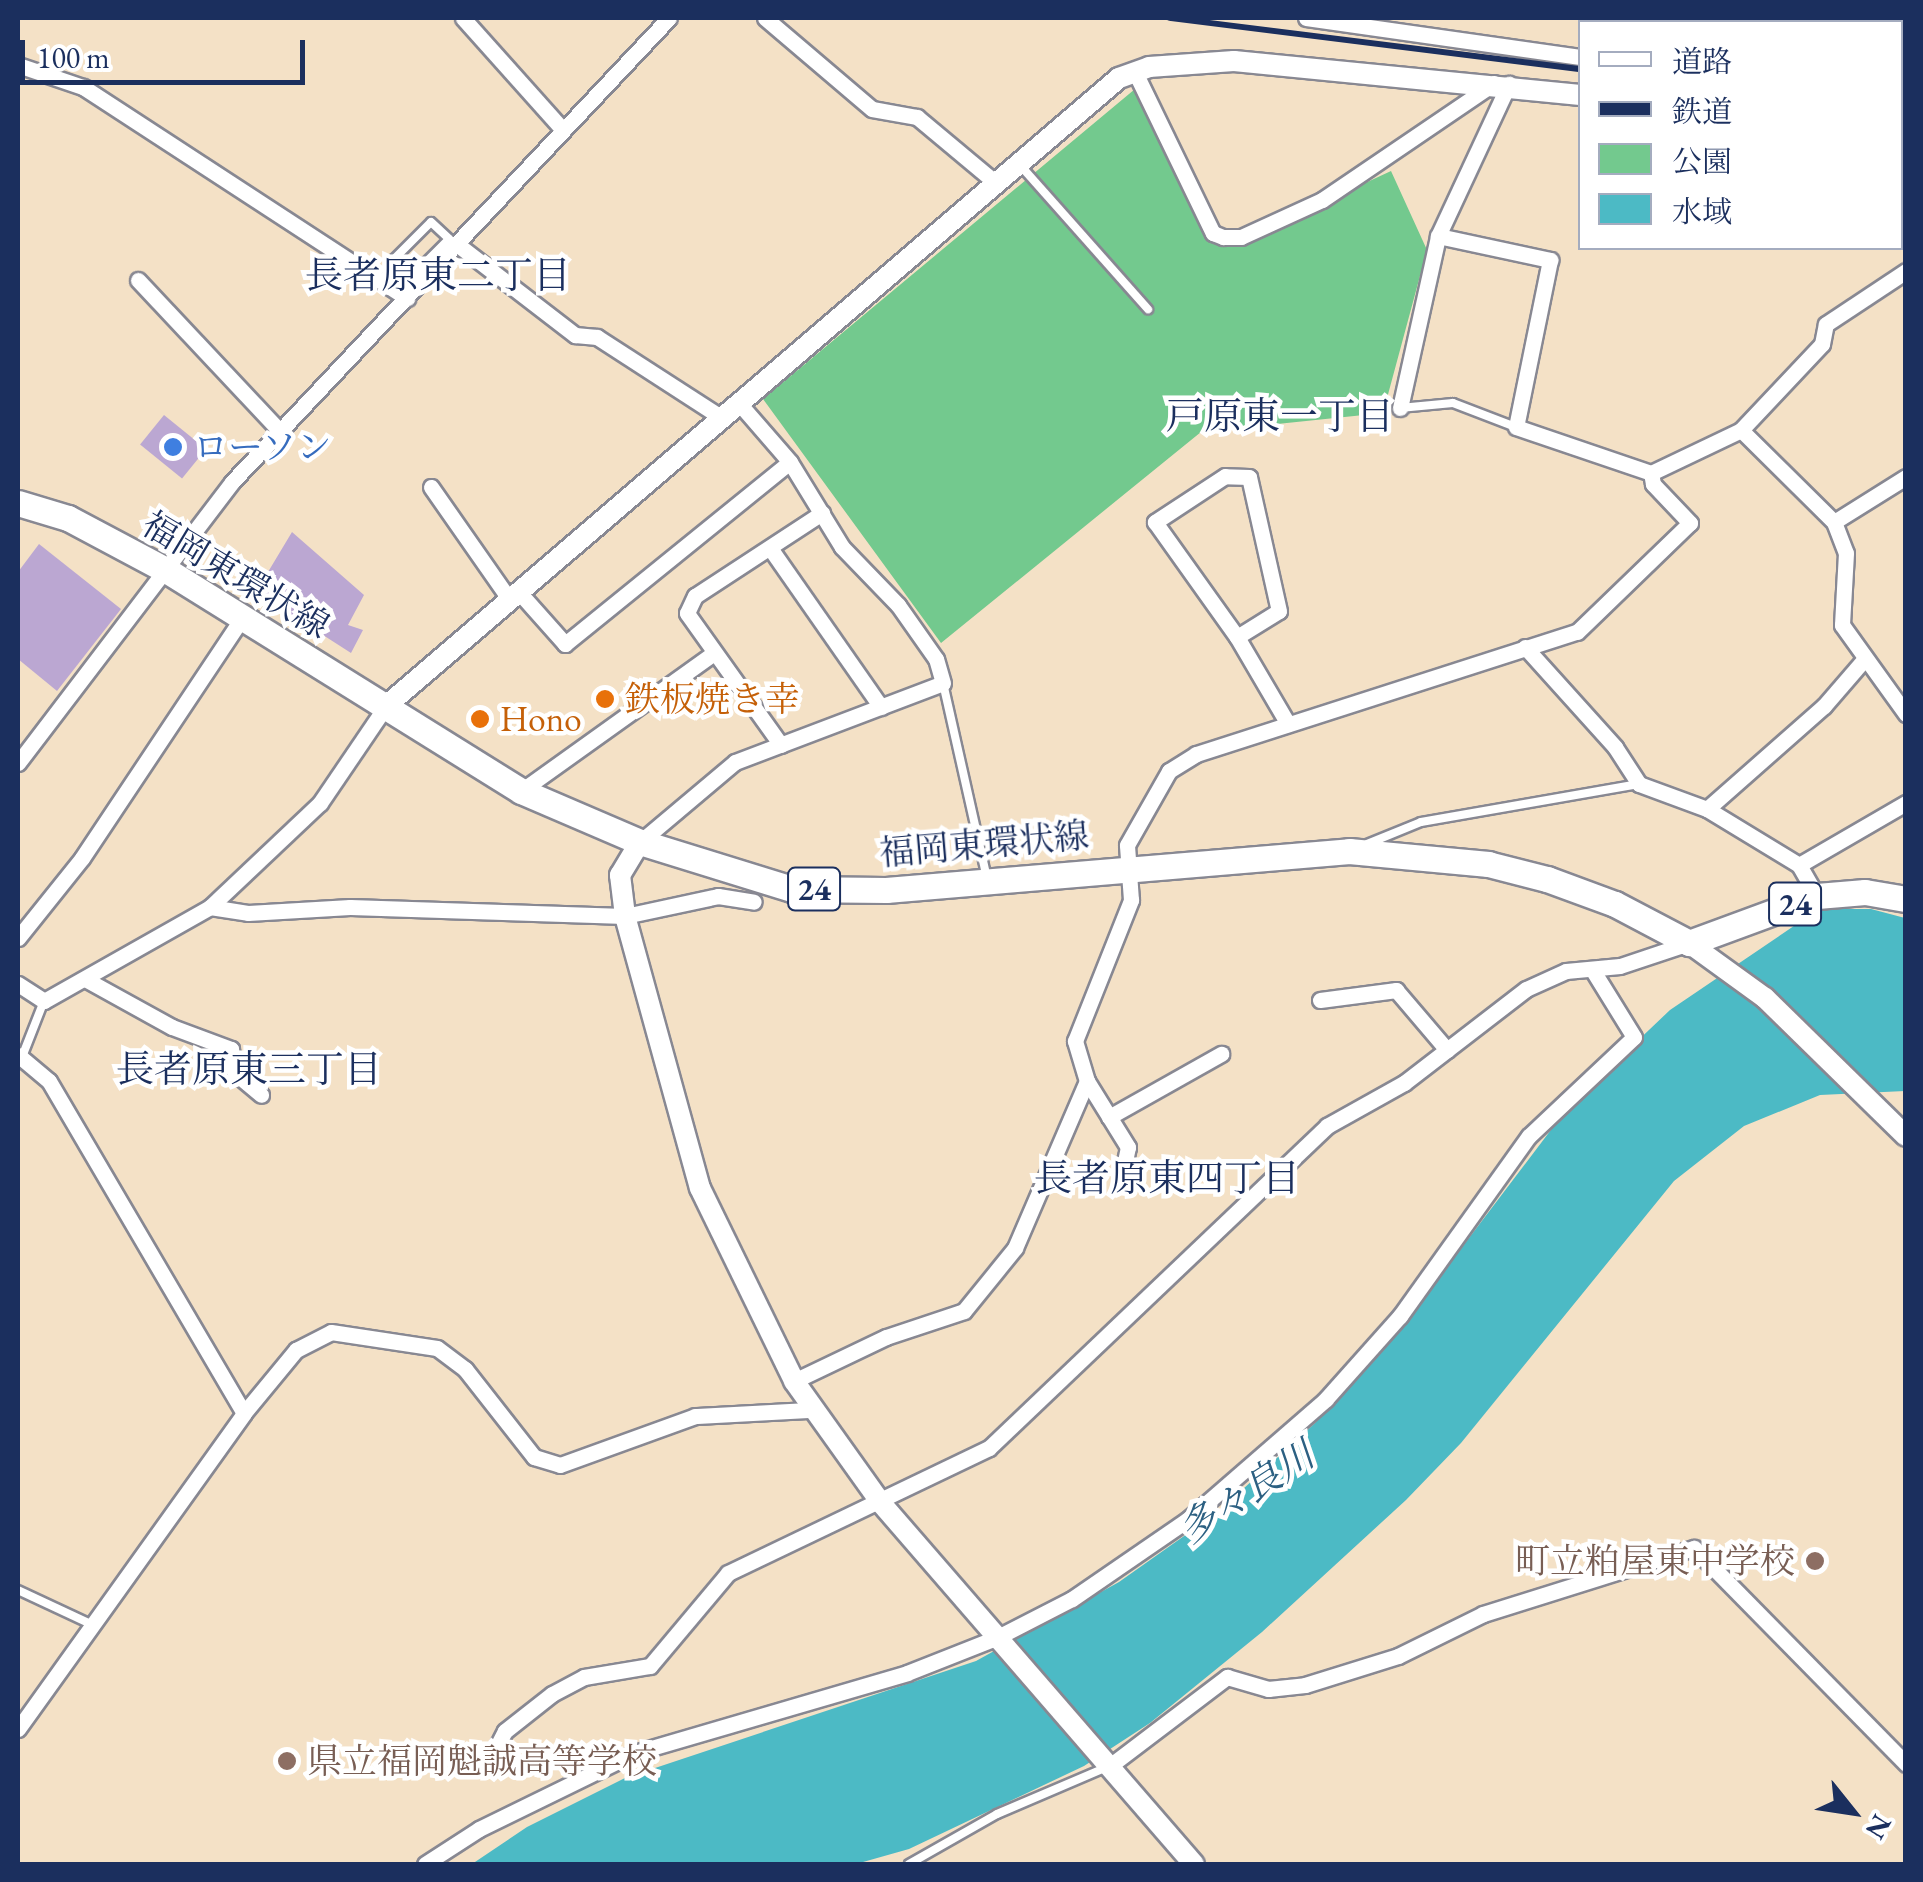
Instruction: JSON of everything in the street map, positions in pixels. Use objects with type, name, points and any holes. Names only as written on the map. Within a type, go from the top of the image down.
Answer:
[{"type":"main road","name":"福岡東環状線","points":[[18,502],[68,518],[166,570],[521,792],[640,842],[792,888],[886,890],[1128,866],[1349,851],[1488,864],[1547,879],[1616,904],[1689,943]]},
{"type":"main road","name":"24","points":[[1689,943],[1818,896],[1865,892],[1906,900]]},
{"type":"street","points":[[463,18],[563,130]]},
{"type":"street","points":[[18,763],[232,482],[406,298],[432,263],[458,244],[668,18]]},
{"type":"street","points":[[765,18],[872,108],[917,117],[997,184]]},
{"type":"street","points":[[1306,18],[1578,57]]},
{"type":"street","points":[[1407,32],[1418,18]]},
{"type":"street","points":[[18,984],[44,1001],[210,907],[320,803],[386,706],[719,416],[1119,78],[1135,72],[1234,62],[1502,84],[1578,95]]},
{"type":"street","points":[[18,65],[83,87],[406,298]]},
{"type":"street","points":[[1135,72],[1213,233],[1223,237],[1241,237],[1336,192],[1502,84]]},
{"type":"street","points":[[1400,408],[1438,236],[1502,84]]},
{"type":"street","points":[[1438,236],[1550,260],[1516,426],[1650,473],[1741,430],[1822,344],[1826,324],[1906,271]]},
{"type":"street","points":[[458,244],[574,335],[598,337],[719,416]]},
{"type":"street","points":[[138,280],[280,430]]},
{"type":"street","points":[[738,402],[790,462],[842,547],[898,605],[936,659],[943,683],[736,762],[640,842],[620,875],[626,916],[700,1188],[810,1410],[880,1504],[1194,1864]]},
{"type":"street","points":[[1741,430],[1834,522],[1846,552],[1842,625],[1862,662],[1906,714]]},
{"type":"street","points":[[431,487],[513,595],[566,644],[790,462]]},
{"type":"street","points":[[1125,1161],[1128,1147],[1086,1081],[1074,1042],[1131,900],[1127,844],[1178,763],[1577,632],[1683,534],[1690,522],[1653,484],[1650,473]]},
{"type":"street","points":[[1237,636],[1279,611],[1249,477],[1225,476],[1155,522],[1237,636],[1288,724]]},
{"type":"street","points":[[1834,522],[1906,477]]},
{"type":"street","points":[[781,746],[687,613],[695,596],[822,513]]},
{"type":"street","points":[[770,548],[882,707]]},
{"type":"street","points":[[18,938],[82,858],[242,618]]},
{"type":"street","points":[[1525,648],[1615,747],[1639,784],[1707,808],[1799,865],[1818,896]]},
{"type":"street","points":[[521,792],[714,653]]},
{"type":"street","points":[[1707,808],[1824,706],[1862,662]]},
{"type":"street","points":[[1799,865],[1906,803]]},
{"type":"street","points":[[210,907],[248,913],[350,906],[626,916],[718,896],[754,902]]},
{"type":"street","points":[[488,1764],[505,1731],[552,1694],[584,1676],[650,1666],[728,1573],[880,1504],[989,1448],[1327,1126],[1447,1050],[1526,989],[1566,971],[1592,969],[1689,943],[1723,964],[1906,1136]]},
{"type":"street","points":[[425,1864],[480,1829],[634,1752],[907,1672],[996,1638],[1072,1600],[1187,1520],[1276,1447],[1400,1316],[1530,1136],[1634,1037],[1592,969]]},
{"type":"street","points":[[85,979],[172,1026],[231,1049],[235,1073],[261,1095]]},
{"type":"street","points":[[1320,1000],[1396,990],[1447,1050]]},
{"type":"street","points":[[1109,1116],[1220,1054]]},
{"type":"street","points":[[19,1061],[49,1081],[244,1413]]},
{"type":"street","points":[[794,1381],[886,1337],[964,1310],[1015,1248],[1086,1081]]},
{"type":"street","points":[[18,1729],[244,1413],[296,1350],[331,1332],[437,1348],[465,1369],[534,1457],[560,1465],[695,1416],[810,1410]]},
{"type":"street","points":[[1111,1766],[1227,1677],[1268,1689],[1305,1685],[1398,1656],[1484,1614],[1694,1548],[1906,1764]]},
{"type":"lane","points":[[1020,165],[1148,310]]},
{"type":"lane","points":[[432,222],[449,239],[432,263],[412,276],[394,259],[432,222]]},
{"type":"lane","points":[[1400,408],[1453,403],[1516,426]]},
{"type":"lane","points":[[943,683],[988,882]]},
{"type":"lane","points":[[1349,851],[1422,822],[1639,784]]},
{"type":"lane","points":[[19,1061],[44,1001]]},
{"type":"lane","points":[[18,1590],[93,1625]]},
{"type":"lane","points":[[909,1864],[998,1814],[1111,1766]]},
{"type":"green space","points":[[1135,89],[1213,244],[1238,242],[1391,171],[1427,250],[1383,413],[1201,432],[941,643],[763,399]]},
{"type":"water","name":"多々良川","points":[[1819,909],[1871,909],[1905,918],[1905,1091],[1820,1095],[1744,1126],[1674,1181],[1461,1443],[1406,1500],[1262,1632],[1150,1723],[1084,1766],[909,1849],[856,1864],[472,1864],[527,1827],[625,1778],[976,1661],[1119,1582],[1218,1512],[1315,1423],[1400,1329],[1569,1106],[1670,1010]]},
{"type":"building","name":"ローソン","points":[[164,415],[206,449],[182,479],[140,445]]},
{"type":"building","points":[[292,532],[364,595],[348,625],[363,630],[351,653],[256,592]]},
{"type":"building","points":[[39,544],[121,609],[57,691],[18,659],[18,572]]},
{"type":"railway","points":[[1170,18],[1578,69]]},
{"type":"place","name":"ローソン","points":[[173,447]]},
{"type":"place","name":"鉄板焼き幸","points":[[605,699]]},
{"type":"place","name":"Hono","points":[[480,719]]},
{"type":"place","name":"町立粕屋東中学校","points":[[1815,1561]]},
{"type":"place","name":"県立福岡魁誠高等学校","points":[[287,1761]]},
{"type":"district","name":"長者原東二丁目","points":[[438,275]]},
{"type":"district","name":"戸原東一丁目","points":[[1280,416]]},
{"type":"district","name":"長者原東三丁目","points":[[249,1069]]},
{"type":"district","name":"長者原東四丁目","points":[[1167,1178]]}]
